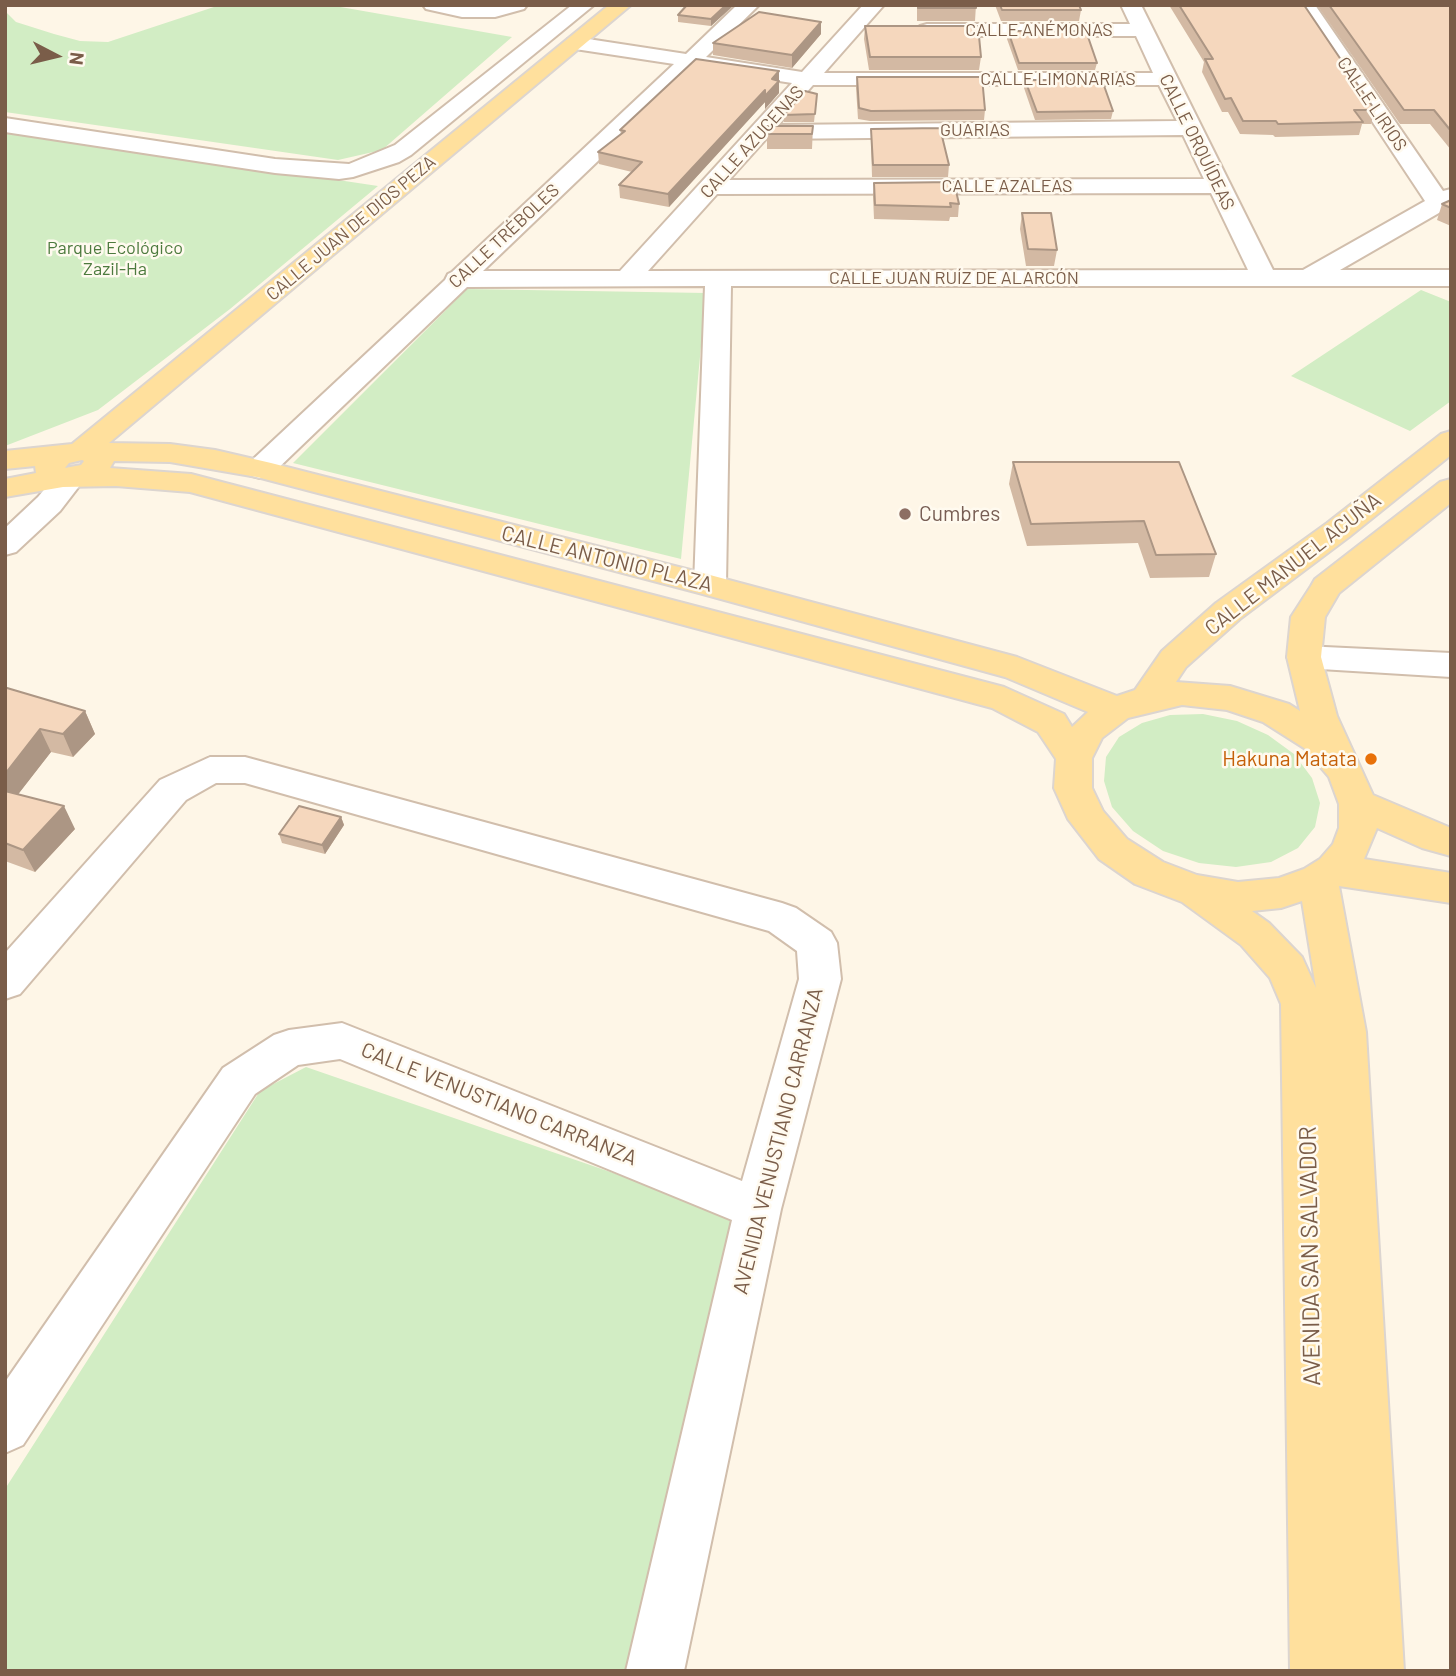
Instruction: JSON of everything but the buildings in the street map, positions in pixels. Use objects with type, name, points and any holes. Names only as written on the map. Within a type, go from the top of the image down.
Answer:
[{"type":"main road","name":"CALLE JUAN DE DIOS PEZA","points":[[75,465],[621,5]]},
{"type":"main road","name":"CALLE MANUEL ACUÑA","points":[[1131,704],[1174,659],[1228,611],[1338,530],[1451,440]]},
{"type":"main road","name":"CALLE ANTONIO PLAZA","points":[[5,488],[75,465],[170,453],[215,458],[710,585],[1017,669],[1131,704]]},
{"type":"main road","name":"CALLE ANTONIO PLAZA","points":[[5,460],[75,465],[116,477],[191,483],[1004,699],[1051,723],[1074,758]]},
{"type":"main road","name":"CALLE MANUEL ACUÑA","points":[[1352,788],[1319,716],[1304,657],[1308,617],[1327,586],[1451,488]]},
{"type":"main road","points":[[1352,788],[1358,828],[1350,850],[1326,875],[1281,893],[1238,897],[1193,890],[1149,873],[1113,849],[1087,820],[1073,788],[1074,758],[1088,730],[1131,704],[1182,693],[1230,698],[1276,713],[1317,739],[1352,788],[1436,838],[1451,842]]},
{"type":"main road","points":[[1326,875],[1451,888]]},
{"type":"main road","name":"AVENIDA SAN SALVADOR","points":[[1326,875],[1345,1032],[1379,1670]]},
{"type":"main road","name":"AVENIDA SAN SALVADOR","points":[[1193,890],[1255,934],[1287,969],[1302,1004],[1319,1671]]},
{"type":"street","points":[[433,5],[462,11],[495,10],[517,5]]},
{"type":"street","points":[[5,125],[275,166],[339,172],[353,170],[403,150],[584,5]]},
{"type":"street","name":"CALLE TRÉBOLES","points":[[260,469],[457,279],[749,5]]},
{"type":"street","name":"CALLE AZUCENAS","points":[[628,278],[874,5]]},
{"type":"street","name":"CALLE ORQUÍDEAS","points":[[1131,5],[1264,278]]},
{"type":"street","name":"CALLE LIRIOS","points":[[1305,5],[1445,200]]},
{"type":"street","points":[[852,30],[880,30]]},
{"type":"street","name":"CALLE ANÉMONAS","points":[[908,30],[1142,30]]},
{"type":"street","name":"CALLE LIMONARIAS","points":[[575,43],[808,79],[1166,79]]},
{"type":"street","name":"GUARIAS","points":[[760,132],[1191,128]]},
{"type":"street","name":"CALLE AZALEAS","points":[[712,187],[1217,186]]},
{"type":"street","points":[[1308,278],[1445,200]]},
{"type":"street","points":[[710,585],[719,278]]},
{"type":"street","name":"CALLE JUAN RUÍZ DE ALARCÓN","points":[[457,279],[1451,278]]},
{"type":"street","points":[[5,545],[49,503],[75,465]]},
{"type":"street","points":[[1304,657],[1451,665]]},
{"type":"street","name":"AVENIDA VENUSTIANO CARRANZA","points":[[5,982],[173,790],[210,769],[244,770],[769,915],[782,919],[817,943],[820,979],[758,1209],[655,1671]]},
{"type":"street","name":"CALLE VENUSTIANO CARRANZA","points":[[5,1427],[239,1081],[289,1048],[342,1041],[758,1209]]},
{"type":"green space","points":[[220,5],[329,5],[512,37],[382,150],[338,160],[5,112],[5,11],[16,22],[54,34],[80,41],[108,42]]},
{"type":"green space","name":"Parque Ecológico Zazil-Ha","points":[[5,130],[378,186],[230,309],[98,410],[5,446]]},
{"type":"green space","points":[[467,289],[706,293],[681,559],[293,463]]},
{"type":"green space","points":[[1421,290],[1451,302],[1451,401],[1410,431],[1291,376]]},
{"type":"green space","points":[[1203,714],[1237,721],[1268,735],[1294,754],[1312,778],[1320,803],[1315,827],[1298,848],[1271,862],[1236,867],[1199,863],[1163,851],[1133,831],[1112,807],[1104,781],[1106,757],[1119,737],[1142,723],[1170,715]]},
{"type":"green space","points":[[306,1067],[741,1217],[629,1671],[5,1671],[5,1489],[260,1091]]},
{"type":"place","name":"Cumbres","points":[[905,514]]},
{"type":"place","name":"Hakuna Matata","points":[[1371,759]]}]
